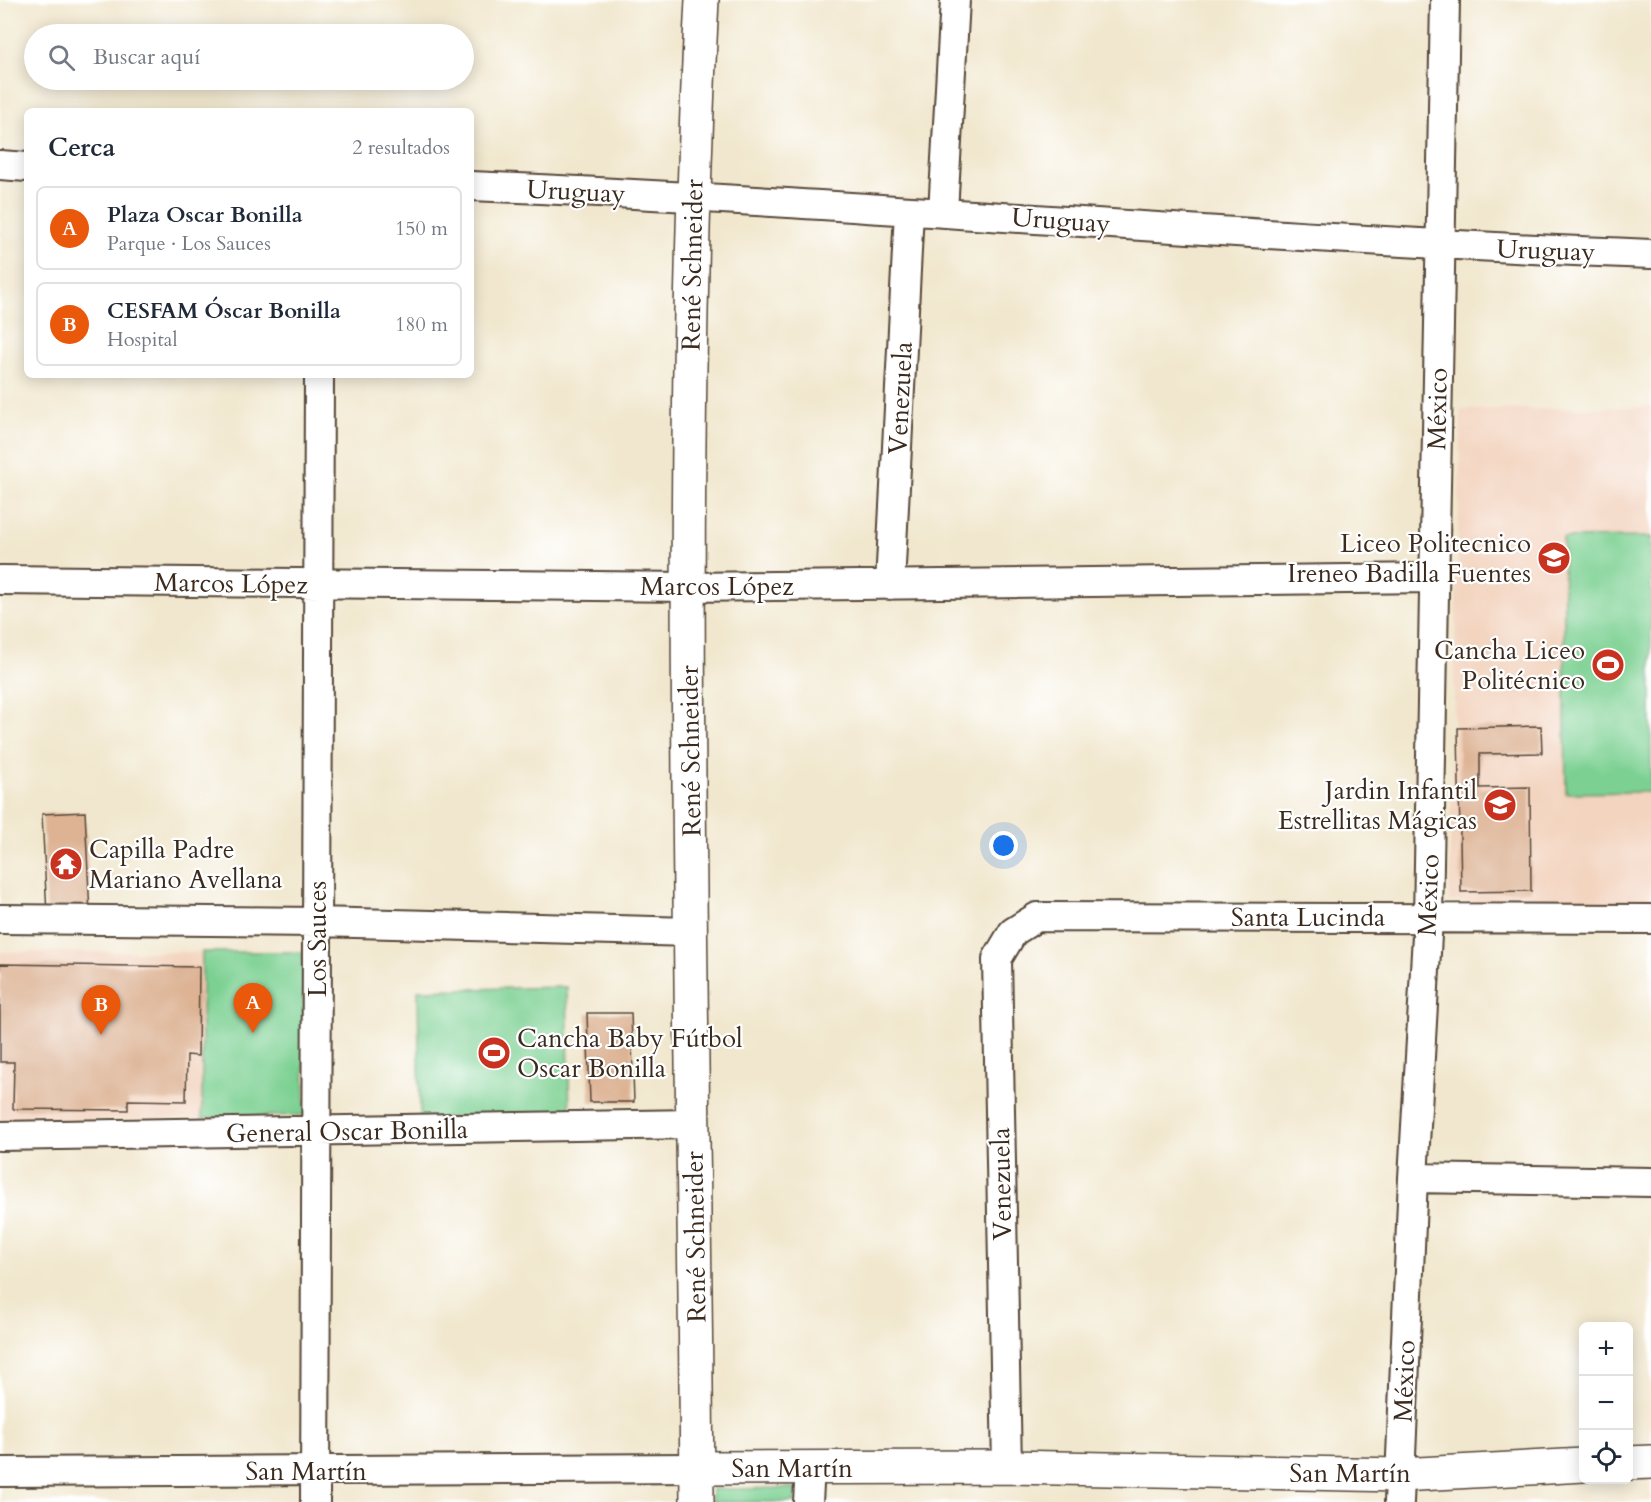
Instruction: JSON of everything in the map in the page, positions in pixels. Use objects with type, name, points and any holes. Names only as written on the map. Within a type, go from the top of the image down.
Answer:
[{"type":"street","name":"René Schneider","points":[[697,1502],[688,587],[692,196],[702,0]]},
{"type":"street","points":[[943,212],[956,0]]},
{"type":"street","name":"México","points":[[1399,1488],[1428,918],[1444,0]]},
{"type":"street","points":[[0,165],[24,166]]},
{"type":"street","name":"Uruguay","points":[[474,186],[692,196],[1440,246],[1651,254]]},
{"type":"street","name":"Venezuela","points":[[891,585],[909,211]]},
{"type":"street","name":"Los Sauces","points":[[315,1502],[319,378]]},
{"type":"street","name":"Marcos López","points":[[0,580],[688,587],[1433,578]]},
{"type":"street","name":"Venezuela","points":[[1006,1467],[998,959],[1013,932],[1036,917]]},
{"type":"street","name":"Santa Lucinda","points":[[1036,917],[1651,920]]},
{"type":"street","points":[[0,920],[317,922],[692,932]]},
{"type":"street","name":"General Oscar Bonilla","points":[[0,1136],[694,1124]]},
{"type":"street","points":[[1413,1178],[1651,1182]]},
{"type":"street","points":[[1633,1463],[1651,1462]]},
{"type":"street","name":"San Martín","points":[[0,1472],[1006,1467],[1399,1488],[1579,1466]]},
{"type":"street","points":[[808,1502],[810,1467]]},
{"type":"shaded area","name":"Liceo Politecnico Ireneo Badilla Fuentes","points":[[1651,407],[1651,908],[1553,907],[1449,901],[1461,410]]},
{"type":"shaded area","points":[[0,952],[202,952],[202,1118],[0,1122]]},
{"type":"green space","name":"Cancha Liceo Politécnico","points":[[1651,537],[1651,792],[1566,793],[1563,538]]},
{"type":"green space","points":[[202,952],[303,952],[305,1115],[202,1118]]},
{"type":"green space","name":"Cancha Baby Fútbol Oscar Bonilla","points":[[567,987],[570,1116],[420,1118],[418,990]]},
{"type":"green space","points":[[796,1488],[795,1502],[712,1502],[712,1489]]},
{"type":"building","points":[[1541,726],[1542,753],[1480,754],[1480,788],[1530,787],[1531,891],[1461,892],[1458,728]]},
{"type":"building","name":"Capilla Padre Mariano Avellana","points":[[85,812],[90,914],[47,915],[42,814]]},
{"type":"building","points":[[0,964],[199,967],[198,1056],[187,1055],[186,1101],[128,1100],[128,1110],[13,1109],[14,1062],[0,1062]]},
{"type":"building","points":[[587,1013],[631,1013],[634,1102],[590,1102]]},
{"type":"place","name":"Liceo Politecnico Ireneo Badilla Fuentes","points":[[1554,558]]},
{"type":"place","name":"Cancha Liceo Politécnico","points":[[1608,665]]},
{"type":"place","name":"Jardin Infantil Estrellitas Mágicas","points":[[1500,805]]},
{"type":"place","name":"Capilla Padre Mariano Avellana","points":[[66,864]]},
{"type":"place","name":"Plaza Oscar Bonilla","points":[[253,1033]]},
{"type":"place","name":"CESFAM Óscar Bonilla","points":[[101,1035]]},
{"type":"place","name":"Cancha Baby Fútbol Oscar Bonilla","points":[[494,1053]]}]
